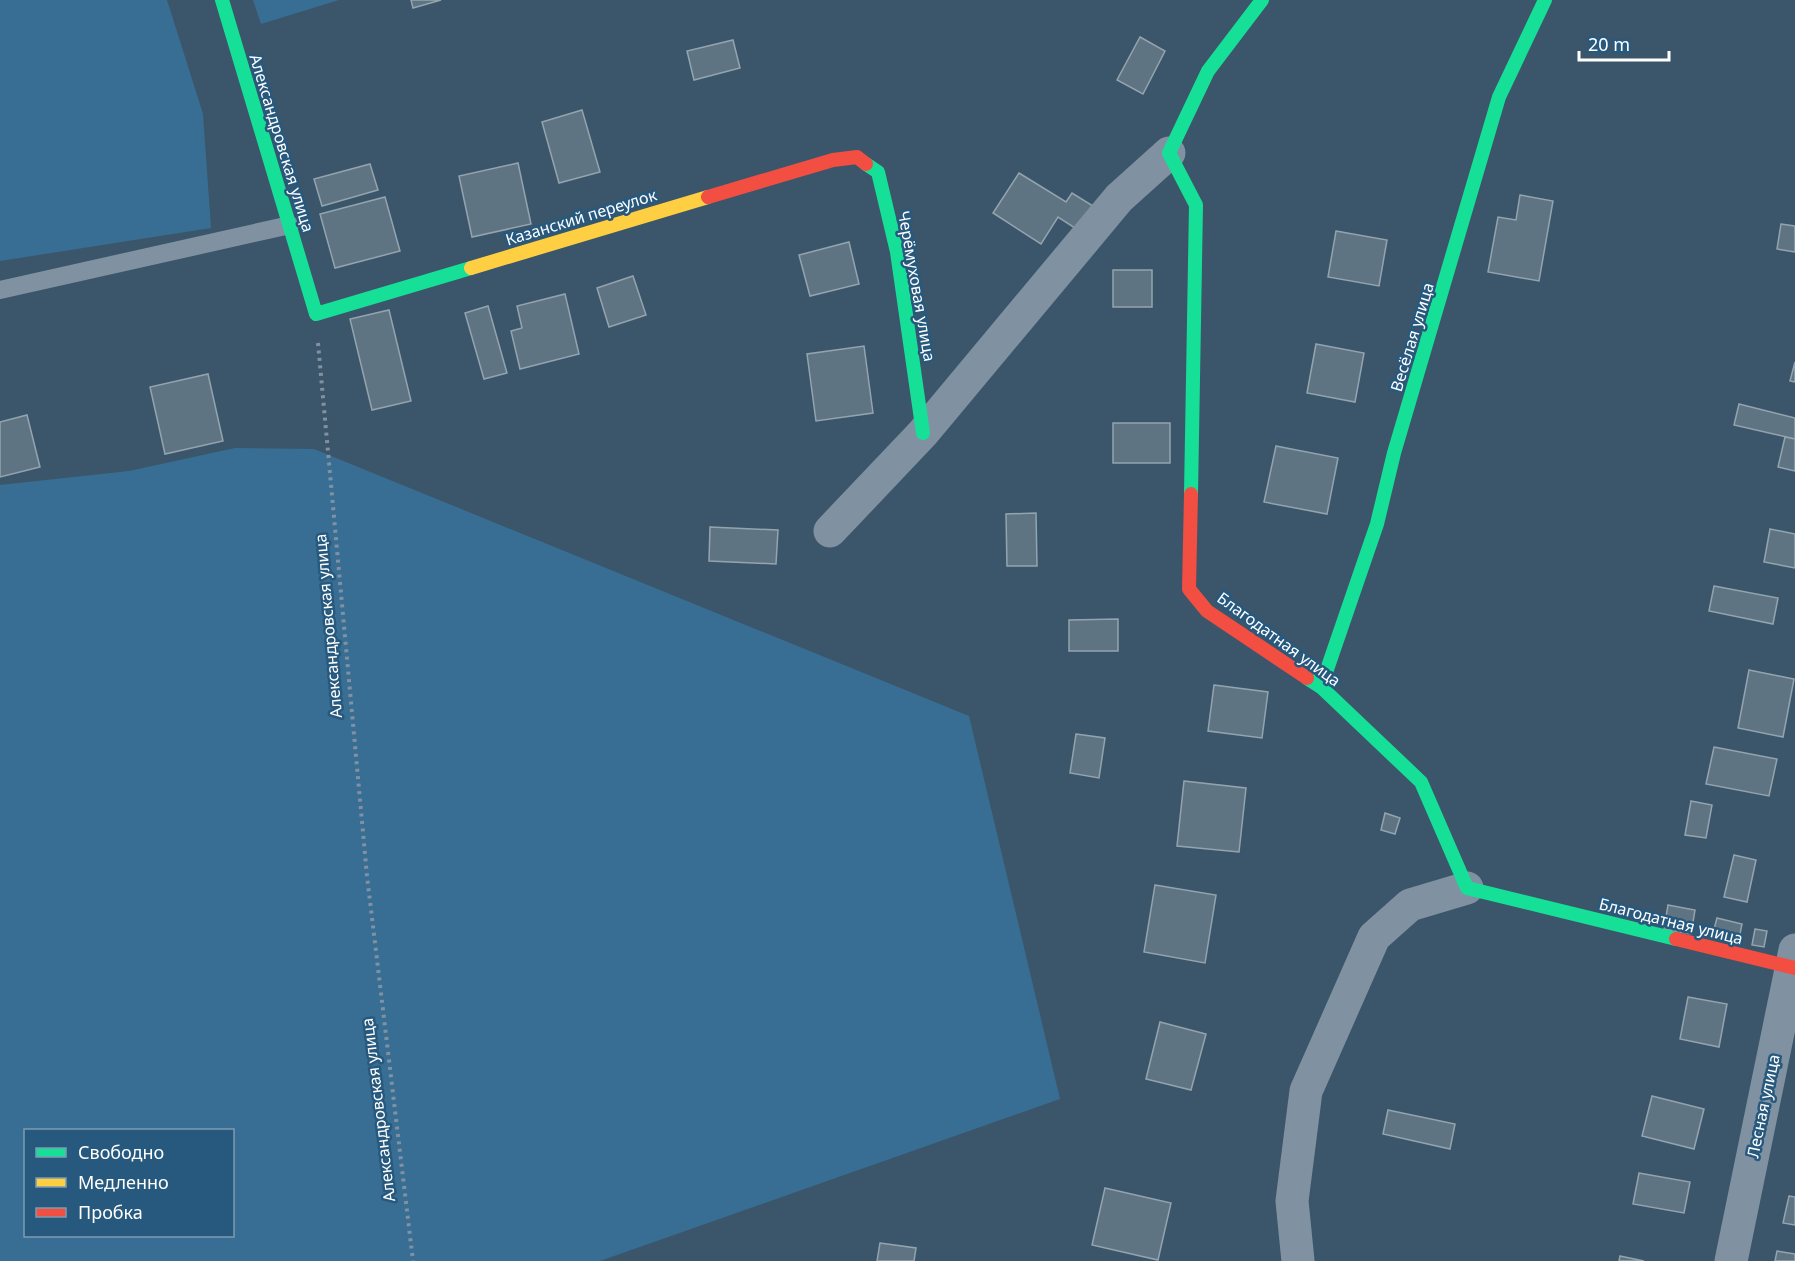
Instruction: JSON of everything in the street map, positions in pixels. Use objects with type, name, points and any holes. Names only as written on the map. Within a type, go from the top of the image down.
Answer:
[{"type":"street","name":"Александровская улица","points":[[222,0],[316,314]]},
{"type":"street","points":[[830,531],[924,433],[1119,198],[1169,153],[1208,71],[1262,0]]},
{"type":"street","name":"Весёлая улица","points":[[1321,687],[1377,524],[1394,453],[1499,97],[1545,0]]},
{"type":"street","name":"Благодатная улица","points":[[1169,153],[1196,205],[1189,589],[1207,611],[1321,687],[1421,782],[1467,888],[1794,962]]},
{"type":"street","name":"Черёмуховая улица","points":[[856,157],[878,172],[884,195],[897,252],[924,433]]},
{"type":"street","name":"Казанский переулок","points":[[316,314],[821,163],[856,157]]},
{"type":"street","points":[[1298,1261],[1292,1201],[1306,1091],[1374,936],[1410,905],[1467,888]]},
{"type":"street","name":"Лесная улица","points":[[1731,1261],[1794,962]]},
{"type":"lane","points":[[0,290],[290,225]]},
{"type":"path","name":"Александровская улица","points":[[316,314],[368,876],[413,1261]]},
{"type":"shaded area","points":[[0,0],[167,0],[203,114],[211,228],[0,261]]},
{"type":"shaded area","points":[[253,0],[339,0],[261,24]]},
{"type":"shaded area","points":[[235,448],[314,449],[969,716],[1060,1099],[600,1261],[0,1261],[0,485],[129,471]]},
{"type":"building","points":[[411,0],[441,0],[413,8]]},
{"type":"building","points":[[1140,37],[1165,51],[1143,94],[1117,80]]},
{"type":"building","points":[[733,40],[740,68],[694,80],[687,51]]},
{"type":"building","points":[[582,110],[600,172],[559,183],[542,122]]},
{"type":"building","points":[[518,163],[531,224],[472,237],[459,176]]},
{"type":"building","points":[[370,164],[378,190],[322,206],[314,179]]},
{"type":"building","points":[[1019,173],[1066,202],[1072,193],[1093,206],[1078,230],[1058,217],[1041,244],[993,213]]},
{"type":"building","points":[[1520,195],[1553,201],[1539,281],[1488,272],[1498,217],[1516,220]]},
{"type":"building","points":[[385,197],[400,251],[335,268],[320,214]]},
{"type":"building","points":[[1781,224],[1795,226],[1795,252],[1777,249]]},
{"type":"building","points":[[1336,231],[1387,240],[1379,286],[1328,277]]},
{"type":"building","points":[[849,242],[859,284],[810,296],[799,255]]},
{"type":"building","points":[[1113,270],[1152,270],[1152,307],[1113,307]]},
{"type":"building","points":[[633,276],[646,315],[609,327],[597,288]]},
{"type":"building","points":[[565,294],[579,354],[520,369],[511,331],[522,328],[517,306]]},
{"type":"building","points":[[488,306],[507,373],[484,379],[465,313]]},
{"type":"building","points":[[389,310],[411,401],[372,410],[350,319]]},
{"type":"building","points":[[1316,344],[1364,353],[1355,402],[1307,393]]},
{"type":"building","points":[[864,346],[873,413],[816,421],[807,354]]},
{"type":"building","points":[[1795,362],[1795,382],[1790,381]]},
{"type":"building","points":[[208,374],[223,441],[165,454],[150,387]]},
{"type":"building","points":[[1739,404],[1795,418],[1795,439],[1734,425]]},
{"type":"building","points":[[27,415],[40,467],[0,477],[0,422]]},
{"type":"building","points":[[1113,423],[1170,423],[1170,463],[1113,463]]},
{"type":"building","points":[[1785,437],[1795,439],[1795,471],[1778,467]]},
{"type":"building","points":[[1276,446],[1338,458],[1327,514],[1264,502]]},
{"type":"building","points":[[1036,513],[1037,566],[1007,566],[1006,514]]},
{"type":"building","points":[[710,527],[778,530],[776,564],[709,561]]},
{"type":"building","points":[[1770,529],[1795,534],[1795,568],[1764,562]]},
{"type":"building","points":[[1714,586],[1778,598],[1773,624],[1709,611]]},
{"type":"building","points":[[1118,619],[1118,651],[1069,651],[1069,620]]},
{"type":"building","points":[[1749,670],[1794,679],[1783,737],[1738,728]]},
{"type":"building","points":[[1214,685],[1268,692],[1262,738],[1208,731]]},
{"type":"building","points":[[1076,734],[1105,738],[1099,778],[1070,773]]},
{"type":"building","points":[[1714,747],[1777,759],[1769,796],[1706,784]]},
{"type":"building","points":[[1184,781],[1246,788],[1239,852],[1177,846]]},
{"type":"building","points":[[1691,801],[1712,805],[1706,838],[1685,835]]},
{"type":"building","points":[[1385,813],[1400,818],[1395,834],[1381,830]]},
{"type":"building","points":[[1734,855],[1756,860],[1747,902],[1724,897]]},
{"type":"building","points":[[1155,885],[1216,895],[1205,963],[1144,952]]},
{"type":"building","points":[[1668,905],[1695,910],[1691,934],[1664,929]]},
{"type":"building","points":[[1717,918],[1742,924],[1739,939],[1713,933]]},
{"type":"building","points":[[1755,929],[1767,931],[1764,947],[1752,945]]},
{"type":"building","points":[[1688,997],[1727,1004],[1719,1047],[1680,1039]]},
{"type":"building","points":[[1160,1022],[1206,1034],[1191,1090],[1146,1079]]},
{"type":"building","points":[[1652,1096],[1704,1109],[1694,1149],[1642,1136]]},
{"type":"building","points":[[1388,1110],[1455,1124],[1450,1149],[1383,1134]]},
{"type":"building","points":[[1639,1173],[1690,1182],[1684,1213],[1633,1204]]},
{"type":"building","points":[[1105,1188],[1171,1203],[1158,1260],[1092,1245]]},
{"type":"building","points":[[1789,1196],[1795,1197],[1795,1225],[1783,1223]]},
{"type":"building","points":[[880,1243],[916,1248],[914,1261],[877,1261]]},
{"type":"building","points":[[1777,1251],[1795,1254],[1795,1261],[1775,1261]]},
{"type":"building","points":[[1620,1256],[1644,1261],[1619,1261]]},
{"type":"traffic: fast","points":[[222,0],[316,314],[471,268]]},
{"type":"traffic: fast","points":[[1191,494],[1196,205],[1169,153],[1208,71],[1262,0]]},
{"type":"traffic: fast","points":[[1321,687],[1377,524],[1394,453],[1499,97],[1545,0]]},
{"type":"traffic: fast","points":[[866,164],[878,172],[897,252],[923,433]]},
{"type":"traffic: fast","points":[[1307,678],[1321,687],[1421,782],[1467,888],[1676,939]]},
{"type":"traffic: slow","points":[[471,268],[708,197]]},
{"type":"traffic: jam","points":[[708,197],[833,160],[857,157],[866,164]]},
{"type":"traffic: jam","points":[[1191,494],[1189,589],[1207,611],[1307,678]]},
{"type":"traffic: jam","points":[[1676,939],[1795,968]]}]
